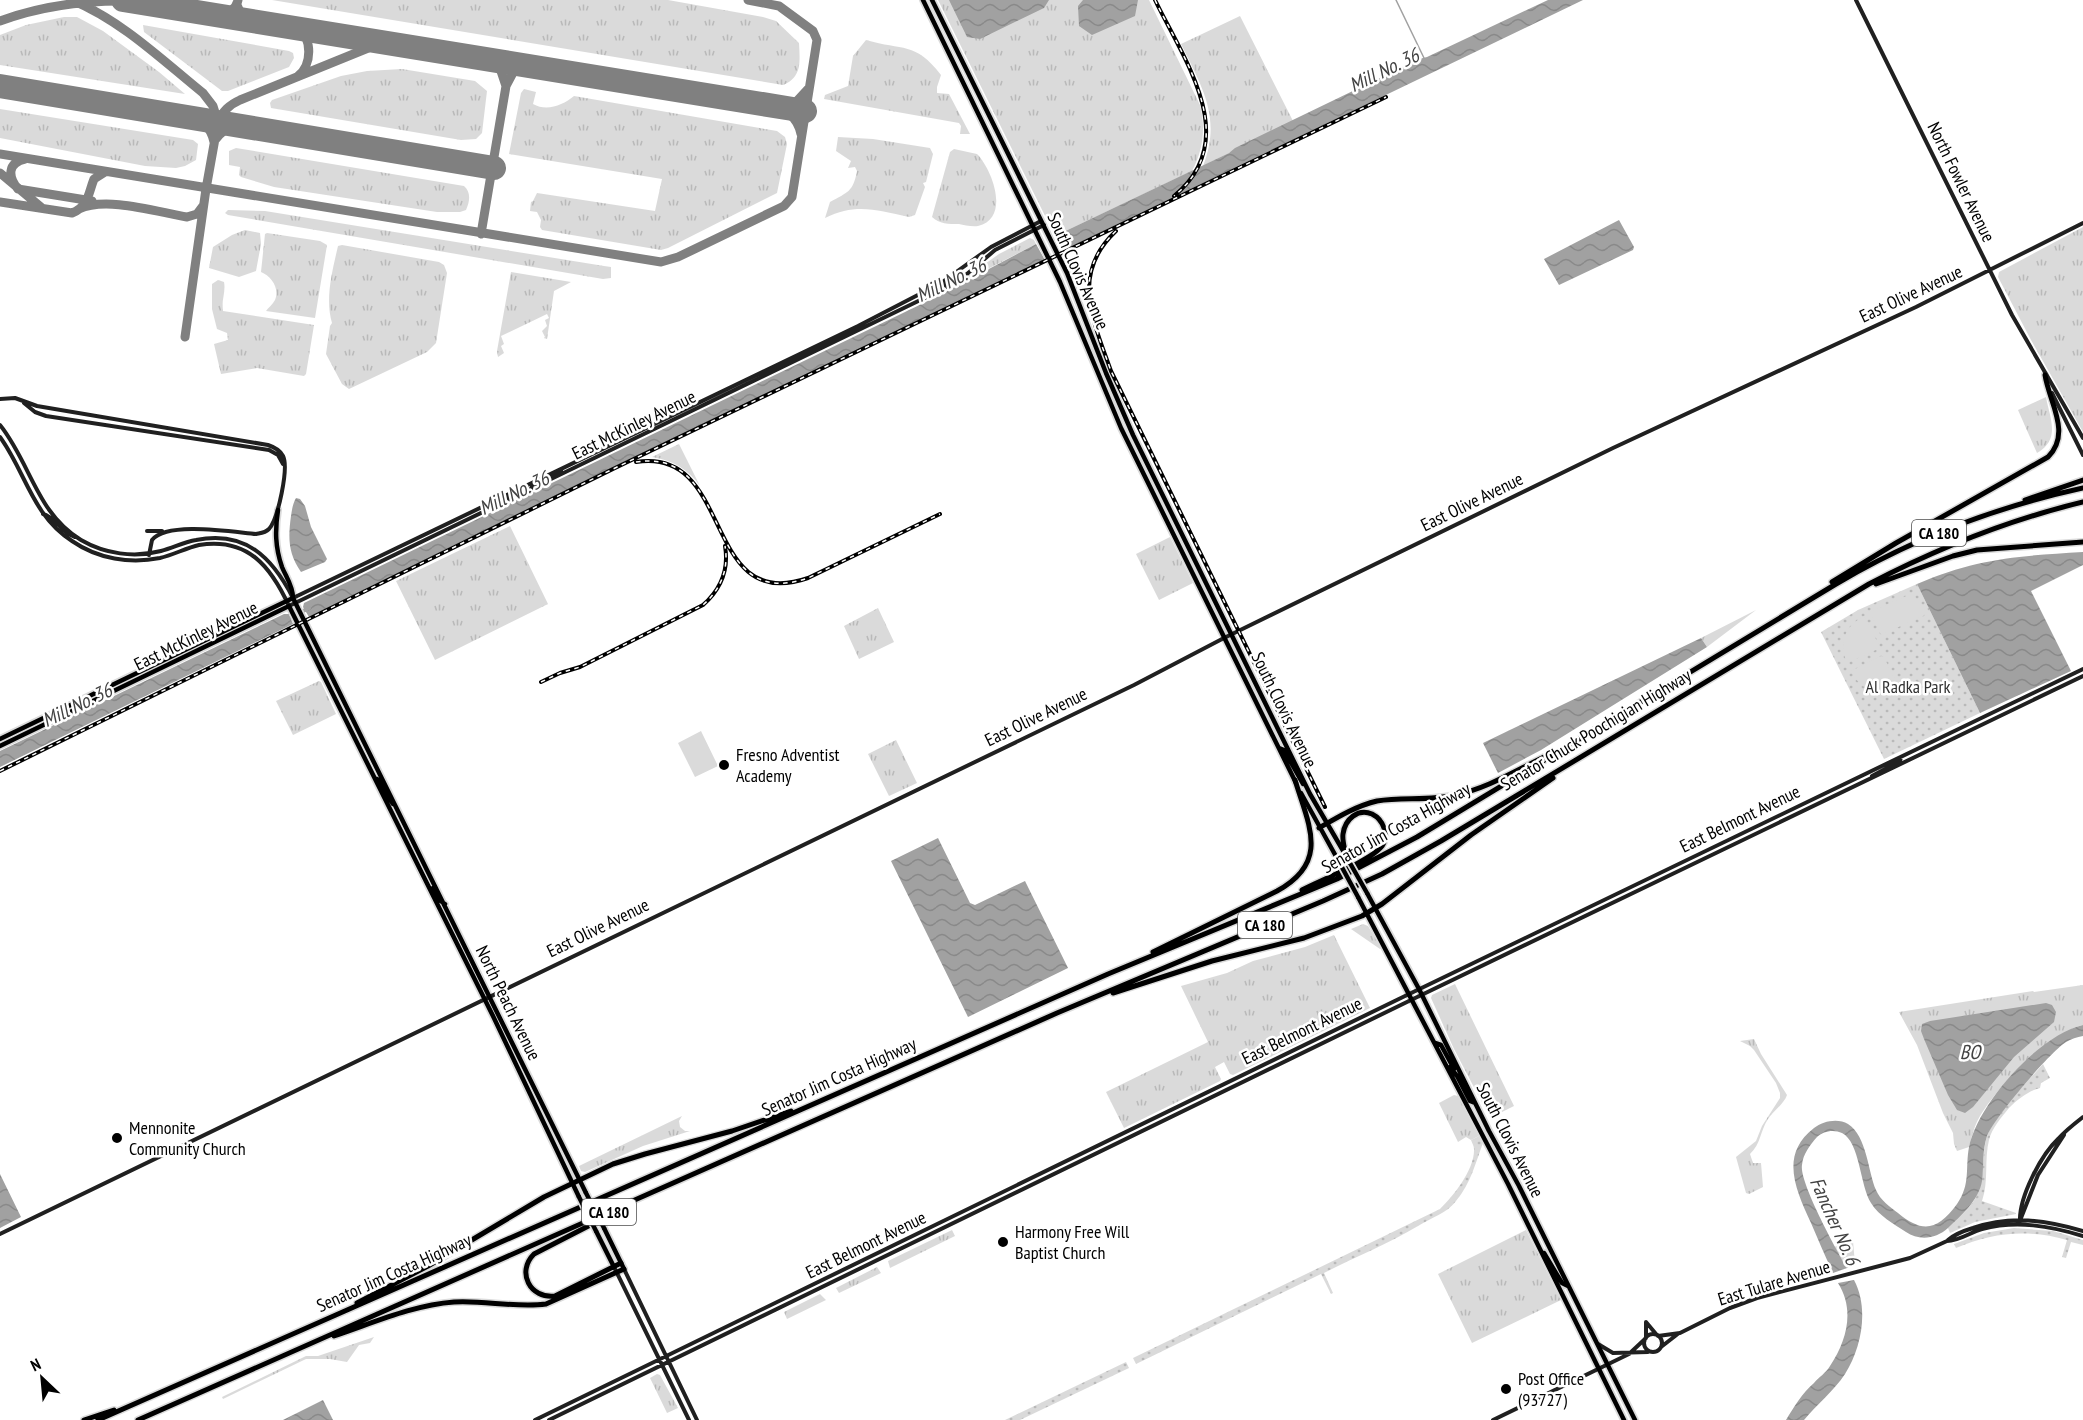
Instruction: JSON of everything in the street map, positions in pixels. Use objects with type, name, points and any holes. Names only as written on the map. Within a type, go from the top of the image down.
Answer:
[{"type":"highway","points":[[1806,602],[1852,570],[2048,457],[2060,433],[2045,375]]},
{"type":"highway","points":[[2004,509],[2081,481]]},
{"type":"highway","name":"Senator Chuck Poochigian Highway","points":[[1580,739],[1849,576],[1960,524],[2004,509],[2083,488]]},
{"type":"highway","name":"Senator Chuck Poochigian Highway","points":[[1058,1013],[1382,874],[1850,595],[1905,566],[1962,540],[2022,518],[2083,502]]},
{"type":"highway","points":[[1850,595],[1894,577],[1970,552],[1998,547],[2048,546],[2083,542]]},
{"type":"highway","points":[[1319,828],[1356,808],[1377,802],[1445,797],[1475,790],[1580,739]]},
{"type":"highway","name":"Senator Jim Costa Highway","points":[[98,1420],[1108,974],[1337,879],[1392,851],[1580,739]]},
{"type":"highway","points":[[1058,1013],[1212,961],[1324,931],[1368,914],[1472,835],[1589,752]]},
{"type":"highway","points":[[1108,974],[1277,891],[1295,879],[1308,861],[1312,841],[1310,826],[1295,780]]},
{"type":"highway","points":[[1260,911],[1360,861],[1380,848],[1384,842],[1385,831],[1377,818],[1364,813],[1355,814],[1348,819],[1343,834],[1346,856]]},
{"type":"highway","name":"Senator Jim Costa Highway","points":[[140,1420],[1058,1013]]},
{"type":"highway","points":[[296,1334],[428,1266],[572,1183],[630,1158],[732,1131],[826,1099]]},
{"type":"highway","points":[[615,1270],[550,1296],[533,1290],[527,1281],[525,1272],[528,1261],[538,1252],[698,1172]]},
{"type":"highway","points":[[301,1347],[434,1304],[468,1302],[546,1304],[622,1266]]},
{"type":"highway","points":[[84,1420],[185,1382]]},
{"type":"main road","name":"South Clovis Avenue","points":[[923,0],[1047,255],[1118,422],[1224,638],[1319,828],[1368,914],[1446,1063],[1624,1420]]},
{"type":"main road","name":"South Clovis Avenue","points":[[932,0],[1052,241],[1078,299],[1126,420],[1310,794],[1419,989],[1635,1420]]},
{"type":"main road","name":"North Fowler Avenue","points":[[1856,0],[2083,455]]},
{"type":"main road","name":"East McKinley Avenue","points":[[0,746],[924,299],[962,278],[995,250],[1043,223]]},
{"type":"main road","name":"East Olive Avenue","points":[[0,1234],[1134,685],[1232,634],[1603,453],[1990,271],[2083,223]]},
{"type":"main road","name":"East McKinley Avenue","points":[[0,739],[858,326],[959,271],[991,248],[1034,228]]},
{"type":"main road","points":[[924,299],[958,276],[959,271]]},
{"type":"main road","name":"North Fowler Avenue","points":[[2045,375],[2083,438]]},
{"type":"main road","points":[[0,399],[8,397],[36,406],[272,446],[282,454],[285,470],[278,510],[271,527],[260,534],[205,530],[147,531]]},
{"type":"main road","points":[[22,401],[35,412],[45,416],[268,450],[280,458],[285,470]]},
{"type":"main road","points":[[0,425],[14,445],[48,509],[61,525],[78,538]]},
{"type":"main road","points":[[174,436],[176,429]]},
{"type":"main road","points":[[0,437],[42,514],[48,515],[69,535],[98,548],[114,552],[150,553],[204,538],[239,542],[258,551],[274,565],[293,598]]},
{"type":"main road","points":[[600,450],[603,455]]},
{"type":"main road","points":[[531,490],[533,484],[556,474],[574,462]]},
{"type":"main road","points":[[489,511],[503,500],[521,491],[523,486]]},
{"type":"main road","name":"North Peach Avenue","points":[[278,510],[277,546],[281,565],[293,590],[293,598],[697,1420]]},
{"type":"main road","name":"North Peach Avenue","points":[[42,514],[63,535],[86,549],[118,559],[145,560],[165,557],[200,545],[213,544],[232,547],[250,554],[274,575],[689,1420]]},
{"type":"main road","points":[[145,560],[150,553],[150,543],[154,537],[160,533],[173,531]]},
{"type":"main road","points":[[160,668],[174,658],[198,647],[202,641]]},
{"type":"main road","name":"East Belmont Avenue","points":[[535,1420],[1419,989],[2083,669]]},
{"type":"main road","name":"East Belmont Avenue","points":[[549,1420],[2083,676]]},
{"type":"main road","points":[[22,735],[56,716],[57,712]]},
{"type":"main road","points":[[357,742],[374,771],[380,774]]},
{"type":"main road","points":[[1279,748],[1284,750],[1299,780],[1310,794]]},
{"type":"main road","points":[[1867,780],[1900,761],[1901,757]]},
{"type":"main road","points":[[375,778],[397,808]]},
{"type":"main road","points":[[421,872],[429,881],[440,902],[445,904]]},
{"type":"main road","points":[[1435,1043],[1442,1045],[1451,1065],[1462,1077]]},
{"type":"main road","points":[[1446,1063],[1457,1076],[1470,1101],[1475,1103]]},
{"type":"main road","points":[[537,1109],[548,1123],[552,1123]]},
{"type":"main road","points":[[2020,1222],[2024,1198],[2036,1172],[2052,1146],[2083,1117]]},
{"type":"main road","points":[[546,1126],[554,1137],[561,1141]]},
{"type":"main road","points":[[2020,1222],[2049,1222],[2083,1231]]},
{"type":"main road","points":[[2020,1222],[2060,1229],[2083,1236]]},
{"type":"main road","name":"East Tulare Avenue","points":[[1493,1420],[1629,1354],[1656,1352],[1680,1333],[1743,1303],[1910,1258],[1947,1241],[1953,1241],[1983,1229],[2020,1222]]},
{"type":"main road","points":[[1538,1246],[1550,1260],[1562,1283],[1568,1286]]},
{"type":"main road","points":[[1648,1352],[1644,1345],[1646,1322],[1661,1340],[1661,1347]]},
{"type":"main road","name":"East Tulare Avenue","points":[[1629,1354],[1650,1335],[1680,1333]]},
{"type":"main road","points":[[1597,1344],[1611,1353],[1629,1354]]},
{"type":"green space","points":[[272,0],[668,0],[776,21],[799,43],[799,63],[794,78],[783,85]]},
{"type":"green space","points":[[938,0],[1149,0],[1200,105],[1203,122],[1202,139],[1199,155],[1192,171],[1055,236]]},
{"type":"green space","points":[[1240,16],[1293,121],[1203,166],[1211,133],[1210,118],[1202,89],[1181,44]]},
{"type":"green space","points":[[64,17],[77,17],[103,31],[185,94],[0,65],[0,35],[26,25]]},
{"type":"green space","points":[[143,25],[289,51],[293,53],[294,58],[289,67],[228,91],[222,91],[144,32]]},
{"type":"green space","points":[[866,40],[908,49],[932,64],[941,75],[937,93],[949,94],[970,134],[960,134],[959,123],[824,99],[825,95],[848,86],[853,56]]},
{"type":"green space","points":[[402,69],[475,81],[487,91],[482,133],[476,139],[461,140],[271,108],[272,100],[341,76],[367,71]]},
{"type":"green space","points":[[524,89],[536,92],[533,104],[544,107],[560,105],[574,96],[777,131],[785,137],[787,144],[777,193],[661,250],[542,230],[537,212],[530,211],[531,202],[537,193],[655,211],[662,179],[509,154],[521,93]]},
{"type":"green space","points":[[0,109],[193,140],[198,144],[196,160],[176,168],[145,166],[0,138]]},
{"type":"green space","points":[[838,137],[873,139],[930,148],[933,154],[915,215],[909,217],[876,210],[856,209],[825,218],[830,202],[849,191],[857,171],[855,167],[848,168],[851,161],[836,151]]},
{"type":"green space","points":[[236,148],[464,186],[469,194],[468,203],[466,210],[460,212],[437,212],[274,187],[241,177],[240,167],[229,165],[229,151]]},
{"type":"green space","points":[[954,149],[977,154],[993,181],[996,193],[994,213],[988,221],[978,226],[944,223],[932,217],[950,152]]},
{"type":"green space","points":[[228,210],[265,211],[611,267],[611,278],[603,279],[228,215],[225,213]]},
{"type":"green space","points":[[2083,227],[2083,432],[1998,277],[1999,272]]},
{"type":"green space","points":[[245,230],[260,233],[261,244],[256,271],[239,277],[209,268],[213,247]]},
{"type":"green space","points":[[265,234],[320,241],[327,245],[315,318],[266,311],[276,296],[271,279],[261,272]]},
{"type":"green space","points":[[1030,238],[1036,244],[951,288],[999,254]]},
{"type":"green space","points":[[338,246],[439,262],[444,265],[447,273],[436,343],[427,352],[349,389],[342,384],[326,354],[332,323],[329,304],[330,285]]},
{"type":"green space","points":[[511,272],[571,282],[554,291],[547,339],[544,338],[542,331],[547,326],[545,320],[549,318],[547,314],[501,336],[504,353],[498,357],[497,351]]},
{"type":"green space","points":[[218,280],[224,282],[223,311],[314,325],[304,376],[257,368],[221,374],[214,344],[228,340],[227,333],[217,329],[212,309],[212,284]]},
{"type":"green space","points":[[2046,397],[2052,428],[2051,435],[2049,441],[2037,453],[2018,410]]},
{"type":"green space","points":[[679,444],[700,486],[679,466],[652,457]]},
{"type":"green space","points":[[510,526],[548,604],[435,660],[396,581]]},
{"type":"green space","points":[[1170,537],[1193,583],[1159,600],[1136,554]]},
{"type":"green space","name":"Al Radka Park","points":[[1917,584],[1980,713],[1884,759],[1821,632],[1858,610]]},
{"type":"green space","points":[[1913,593],[1925,615],[1881,635],[1870,612]]},
{"type":"green space","points":[[878,608],[894,642],[859,659],[844,626]]},
{"type":"green space","points":[[1756,610],[1707,647],[1701,638]]},
{"type":"green space","points":[[1864,616],[1879,645],[1878,649],[1847,663],[1843,649],[1845,636],[1852,625]]},
{"type":"green space","points":[[1881,656],[1884,657],[1899,688],[1878,692],[1865,688],[1851,671]]},
{"type":"green space","points":[[319,681],[336,714],[293,735],[276,701]]},
{"type":"green space","points":[[701,731],[718,766],[695,777],[678,743]]},
{"type":"green space","points":[[896,740],[917,783],[889,796],[868,754]]},
{"type":"green space","points":[[1363,924],[1368,926],[1382,948],[1380,949],[1351,929]]},
{"type":"green space","points":[[1334,935],[1370,1008],[1233,1075],[1230,1074],[1224,1062],[1215,1067],[1220,1081],[1124,1128],[1106,1092],[1208,1042],[1181,986],[1227,973],[1253,961],[1305,947]]},
{"type":"green space","points":[[1455,984],[1514,1106],[1490,1118],[1454,1049],[1431,998],[1432,995]]},
{"type":"green space","points":[[2083,985],[2083,1025],[2054,1039],[2007,1081],[1983,1111],[1969,1147],[1957,1151],[1953,1133],[1917,1045],[1899,1012]]},
{"type":"green space","points":[[1754,1039],[1787,1095],[1768,1119],[1750,1154],[1753,1163],[1761,1163],[1763,1187],[1749,1194],[1746,1193],[1736,1157],[1756,1141],[1762,1126],[1780,1098],[1776,1083],[1754,1050],[1740,1041]]},
{"type":"green space","points":[[2043,1064],[2050,1078],[2041,1083],[2040,1088],[2023,1096],[2009,1108],[1992,1131],[1989,1140],[1982,1201],[2016,1214],[1975,1222],[1950,1233],[1948,1228],[1969,1207],[1978,1193],[1985,1145],[1990,1129],[2008,1103]]},
{"type":"green space","points":[[1454,1095],[1458,1096],[1479,1136],[1471,1140],[1466,1137],[1458,1142],[1439,1103]]},
{"type":"green space","points":[[682,1116],[679,1121],[680,1127],[685,1131],[690,1131],[643,1146],[585,1172],[581,1171],[579,1166]]},
{"type":"green space","points":[[1479,1136],[1483,1143],[1472,1173],[1461,1194],[1452,1205],[1396,1238],[1324,1273],[1333,1293],[1331,1294],[1321,1274],[1136,1364],[1133,1358],[1440,1209],[1457,1190],[1467,1174],[1473,1157],[1474,1148],[1471,1140]]},
{"type":"green space","points":[[2014,1228],[2053,1231],[2083,1240],[2083,1245],[2071,1242],[2066,1258],[2062,1257],[2067,1240],[2038,1234],[2024,1233],[1983,1238],[1956,1248],[1954,1244],[1984,1233]]},
{"type":"green space","points":[[952,1230],[955,1236],[890,1268],[888,1261]]},
{"type":"green space","points":[[1526,1230],[1561,1300],[1472,1343],[1438,1274]]},
{"type":"green space","points":[[1853,1241],[1855,1264],[1847,1268],[1834,1247]]},
{"type":"green space","points":[[877,1267],[881,1273],[839,1293],[836,1288]]},
{"type":"green space","points":[[820,1294],[826,1300],[787,1319],[784,1312]]},
{"type":"green space","points":[[374,1337],[370,1343],[359,1345],[347,1362],[306,1359],[223,1399],[222,1397],[306,1356],[318,1356]]},
{"type":"green space","points":[[1126,1362],[1129,1368],[1020,1420],[1005,1420]]},
{"type":"green space","points":[[657,1374],[660,1375],[678,1408],[667,1413],[650,1378]]},
{"type":"water","points":[[949,0],[1049,0],[1044,8],[980,39],[967,37]]},
{"type":"water","points":[[1083,0],[1138,0],[1135,16],[1092,35],[1079,26],[1078,6]]},
{"type":"water","points":[[1548,0],[1583,0],[1062,251],[1055,236],[1419,59]]},
{"type":"water","points":[[1619,220],[1634,247],[1633,250],[1559,285],[1544,259]]},
{"type":"water","points":[[1036,244],[1045,260],[628,460],[309,617],[303,607],[304,603],[936,297]]},
{"type":"water","points":[[296,498],[300,499],[305,506],[311,527],[327,559],[301,572],[291,552],[289,538],[293,504]]},
{"type":"water","points":[[2083,552],[2083,565],[2031,591],[2071,671],[1980,713],[1917,584],[1959,569],[1998,560]]},
{"type":"water","points":[[284,614],[289,614],[293,624],[0,767],[0,751]]},
{"type":"water","points":[[1701,638],[1707,647],[1541,750],[1498,773],[1483,743]]},
{"type":"water","points":[[938,838],[970,903],[975,905],[1025,881],[1068,968],[968,1017],[891,861]]},
{"type":"water","name":"BO","points":[[2046,1003],[2052,1005],[2056,1012],[2054,1022],[2014,1057],[1973,1107],[1965,1113],[1957,1110],[1948,1095],[1924,1039],[1921,1031],[1922,1024]]},
{"type":"water","points":[[2083,1025],[2083,1036],[2074,1038],[2058,1048],[2010,1101],[1991,1127],[1985,1142],[1982,1181],[1977,1195],[1964,1213],[1938,1235],[1916,1237],[1882,1216],[1874,1208],[1867,1195],[1853,1145],[1848,1138],[1842,1133],[1832,1131],[1822,1133],[1817,1137],[1809,1146],[1804,1157],[1803,1174],[1820,1216],[1847,1268],[1833,1273],[1796,1186],[1794,1161],[1803,1138],[1814,1128],[1826,1122],[1840,1121],[1848,1124],[1863,1145],[1873,1182],[1883,1200],[1915,1224],[1930,1226],[1937,1224],[1950,1213],[1961,1197],[1966,1183],[1969,1147],[1984,1111],[1997,1092],[2030,1056],[2066,1031]]},
{"type":"water","points":[[0,1174],[21,1217],[0,1228]]},
{"type":"water","points":[[1854,1280],[1859,1291],[1862,1327],[1851,1363],[1836,1386],[1804,1420],[1786,1420],[1802,1396],[1827,1371],[1841,1346],[1847,1325],[1847,1314],[1843,1293],[1838,1283]]},
{"type":"water","points":[[323,1400],[333,1420],[283,1420]]},
{"type":"waterway","points":[[1396,0],[1424,58]]},
{"type":"waterway","name":"Mill No. 36","points":[[286,620],[309,608]]},
{"type":"taxiway","points":[[72,0],[124,30],[203,93],[213,106],[218,122]]},
{"type":"taxiway","points":[[219,15],[231,10],[238,0]]},
{"type":"taxiway","points":[[0,154],[661,262],[678,257],[784,206],[792,197],[817,40],[813,31],[779,6],[748,0]]},
{"type":"taxiway","points":[[0,21],[32,11],[65,5],[98,1],[132,1]]},
{"type":"taxiway","points":[[237,5],[241,14],[249,20]]},
{"type":"taxiway","points":[[297,28],[306,38],[309,52],[306,65],[298,76]]},
{"type":"taxiway","points":[[185,337],[206,189],[218,122],[222,115],[240,100],[383,42]]},
{"type":"taxiway","points":[[481,234],[506,86],[501,71],[491,60]]},
{"type":"taxiway","points":[[506,86],[514,71],[524,65]]},
{"type":"taxiway","points":[[778,106],[796,102],[808,89]]},
{"type":"taxiway","points":[[769,105],[781,109],[794,118],[801,134]]},
{"type":"taxiway","points":[[188,117],[205,125],[211,132],[214,142]]},
{"type":"taxiway","points":[[216,139],[231,128],[251,128]]},
{"type":"taxiway","points":[[25,159],[15,164],[11,171],[12,180],[18,189],[92,201]]},
{"type":"taxiway","points":[[0,202],[72,213],[85,203],[94,179],[105,172]]},
{"type":"taxiway","points":[[0,173],[42,208]]},
{"type":"taxiway","points":[[79,209],[90,205],[117,204],[187,217],[197,214],[203,206]]},
{"type":"runway","points":[[123,0],[805,111]]},
{"type":"runway","points":[[0,86],[494,168]]},
{"type":"railway","points":[[1155,0],[1192,74],[1206,125],[1204,150],[1194,174],[1174,196]]},
{"type":"railway","points":[[0,771],[613,469],[1386,97]]},
{"type":"railway","points":[[1116,231],[1102,247],[1093,264],[1089,281],[1093,316],[1111,371],[1325,807]]},
{"type":"railway","points":[[636,462],[667,464],[690,479],[706,501],[733,553],[750,573],[774,583],[808,578],[940,514]]},
{"type":"railway","points":[[541,682],[580,667],[703,605],[715,592],[725,571],[725,546]]},
{"type":"place","name":"Fresno Adventist Academy","points":[[724,765]]},
{"type":"place","name":"Mennonite Community Church","points":[[117,1138]]},
{"type":"place","name":"Harmony Free Will Baptist Church","points":[[1003,1242]]},
{"type":"place","name":"Post Office (93727)","points":[[1506,1389]]},
{"type":"water label","name":"Fancher No. 6","points":[[1835,1221]]}]
